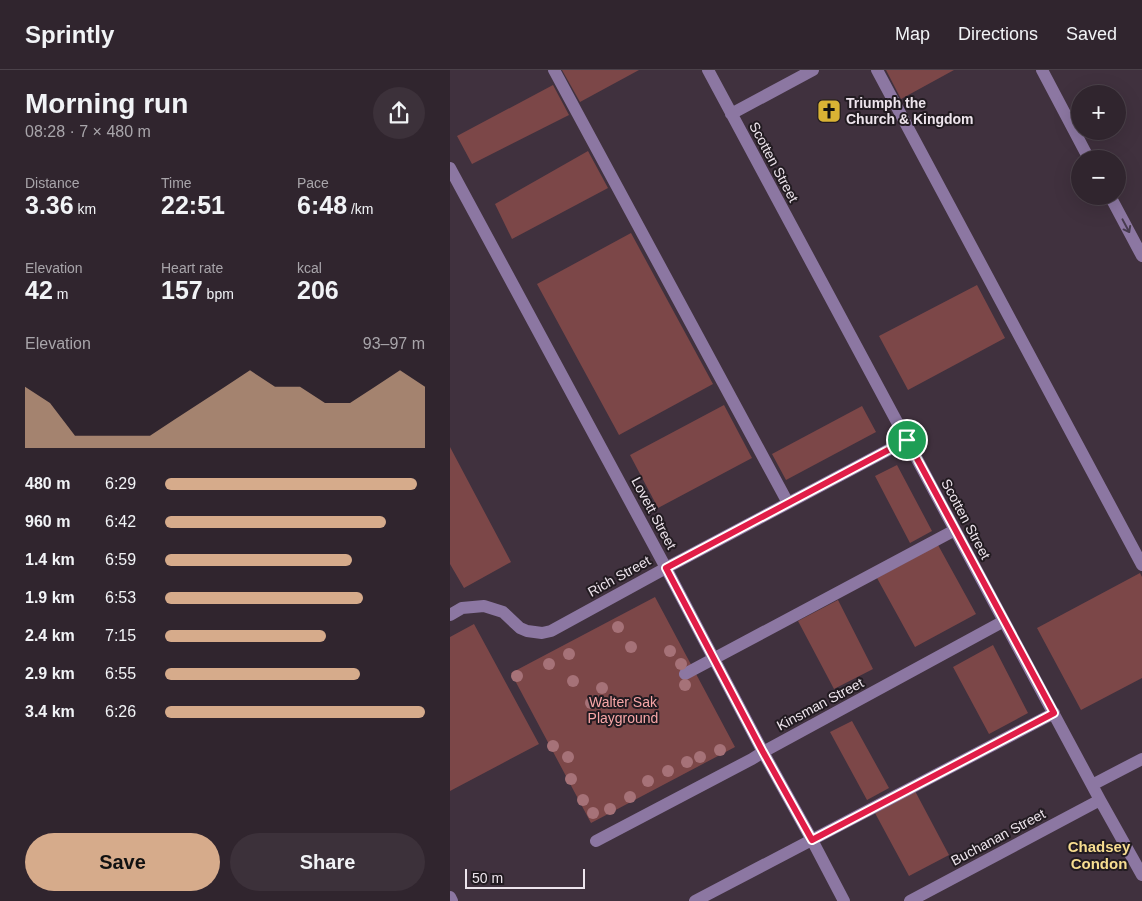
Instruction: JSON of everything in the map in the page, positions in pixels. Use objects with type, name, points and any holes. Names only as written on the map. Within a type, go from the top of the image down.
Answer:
[{"type":"street","points":[[554,70],[788,503]]},
{"type":"street","name":"Scotten Street","points":[[708,70],[1142,875]]},
{"type":"street","points":[[731,114],[813,70]]},
{"type":"street","points":[[877,70],[1142,565]]},
{"type":"street","points":[[1042,70],[1084,150]]},
{"type":"street","name":"Lovett Street","points":[[450,168],[844,901]]},
{"type":"street","points":[[1115,205],[1142,256]]},
{"type":"street","name":"Rich Street","points":[[450,615],[462,608],[484,606],[503,612],[527,632],[542,633],[552,631],[907,440]]},
{"type":"street","points":[[684,674],[955,530]]},
{"type":"street","name":"Kinsman Street","points":[[596,841],[752,760],[763,752],[1004,621]]},
{"type":"street","points":[[695,901],[1054,713]]},
{"type":"street","points":[[1092,785],[1142,759]]},
{"type":"street","name":"Buchanan Street","points":[[910,901],[1100,800]]},
{"type":"street","points":[[450,897],[452,901]]},
{"type":"green space","points":[[562,70],[639,70],[580,102]]},
{"type":"green space","points":[[886,70],[954,70],[901,99]]},
{"type":"green space","points":[[553,85],[569,115],[472,164],[457,136]]},
{"type":"green space","points":[[588,151],[608,188],[512,239],[495,204]]},
{"type":"green space","points":[[631,233],[713,384],[619,435],[537,284]]},
{"type":"green space","points":[[977,285],[1005,338],[908,390],[879,336]]},
{"type":"green space","points":[[724,405],[752,458],[658,508],[630,455]]},
{"type":"green space","points":[[862,406],[876,432],[786,480],[772,454]]},
{"type":"green space","points":[[450,447],[511,562],[464,588],[450,564]]},
{"type":"green space","points":[[897,465],[932,531],[910,543],[875,476]]},
{"type":"green space","points":[[938,545],[976,614],[915,647],[877,578]]},
{"type":"green space","points":[[1140,573],[1142,577],[1142,678],[1081,710],[1037,628]]},
{"type":"green space","name":"Walter Sak Playground","points":[[655,597],[735,747],[591,823],[511,673]]},
{"type":"green space","points":[[838,600],[873,669],[834,689],[798,621]]},
{"type":"green space","points":[[474,624],[539,744],[450,791],[450,637]]},
{"type":"green space","points":[[993,645],[1028,713],[989,734],[953,667]]},
{"type":"green space","points":[[852,721],[889,788],[867,800],[830,732]]},
{"type":"green space","points":[[915,791],[949,855],[909,876],[875,813]]},
{"type":"place","name":"Triumph the Church & Kingdom","points":[[829,111]]},
{"type":"district","name":"Chadsey Condon","points":[[1099,854]]},
{"type":"route","points":[[907,440],[1054,713],[812,840],[763,752],[666,568],[907,440]]}]
